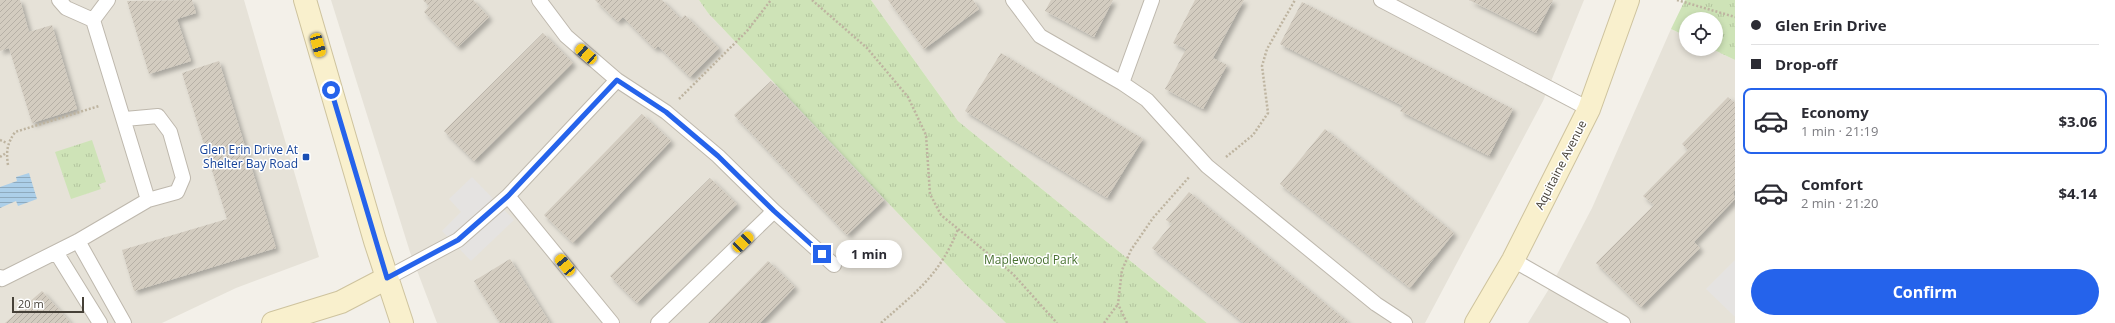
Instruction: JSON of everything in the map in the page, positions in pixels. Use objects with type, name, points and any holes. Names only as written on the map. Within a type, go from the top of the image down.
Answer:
[{"type":"street","points":[[305,0],[387,278],[402,323]]},
{"type":"street","name":"Aquitaine Avenue","points":[[1476,323],[1513,260],[1589,109],[1628,0]]},
{"type":"street","points":[[273,323],[341,302],[387,278]]},
{"type":"lane","points":[[59,0],[66,8],[93,20],[125,119],[148,200]]},
{"type":"lane","points":[[93,20],[108,0]]},
{"type":"lane","points":[[539,0],[566,36],[617,80],[666,112],[718,156],[774,211],[834,265]]},
{"type":"lane","points":[[1013,0],[1040,36],[1147,100],[1207,166],[1376,304],[1404,323]]},
{"type":"lane","points":[[1122,84],[1152,0]]},
{"type":"lane","points":[[1381,0],[1589,109]]},
{"type":"lane","points":[[387,278],[458,240],[508,196],[617,80]]},
{"type":"lane","points":[[1,279],[78,241],[148,200],[177,192],[183,178],[170,132],[158,116],[125,119]]},
{"type":"lane","points":[[508,196],[612,323]]},
{"type":"lane","points":[[658,323],[774,211]]},
{"type":"lane","points":[[78,241],[124,323]]},
{"type":"lane","points":[[56,252],[100,323]]},
{"type":"lane","points":[[1513,260],[1623,323]]},
{"type":"path","points":[[666,112],[747,31],[771,0]]},
{"type":"path","points":[[812,0],[867,48],[908,97],[926,135],[930,194],[941,215],[1013,274],[1057,323]]},
{"type":"path","points":[[1677,0],[1735,16]]},
{"type":"path","points":[[8,165],[6,154],[7,143],[15,132],[119,100]]},
{"type":"path","points":[[0,140],[7,143]]},
{"type":"path","points":[[0,157],[6,154]]},
{"type":"path","points":[[881,323],[921,288],[939,268],[952,246],[958,229]]},
{"type":"path","points":[[1104,323],[1118,304]]},
{"type":"shaded area","points":[[0,0],[244,0],[319,257],[236,288],[162,323],[0,323]]},
{"type":"shaded area","points":[[331,0],[699,0],[708,13],[965,284],[1006,323],[437,323],[410,252]]},
{"type":"shaded area","points":[[871,0],[1584,0],[1543,101],[1425,323],[1207,323],[958,121]]},
{"type":"shaded area","points":[[1671,29],[1679,33],[1679,56],[1723,56],[1723,54],[1735,60],[1735,323],[1528,323],[1552,284],[1592,208]]},
{"type":"shaded area","points":[[472,177],[514,220],[471,261],[442,231],[461,212],[449,199]]},
{"type":"shaded area","points":[[1735,260],[1735,316],[1734,316],[1706,289]]},
{"type":"green space","name":"Maplewood Park","points":[[699,0],[871,0],[958,121],[1207,323],[1006,323],[965,284],[708,13]]},
{"type":"green space","points":[[1685,0],[1735,0],[1735,60],[1723,54],[1723,12],[1679,12]]},
{"type":"green space","points":[[1679,12],[1679,33],[1671,29]]},
{"type":"green space","points":[[92,140],[106,182],[99,184],[101,189],[71,199],[55,152]]},
{"type":"water","points":[[29,173],[37,199],[18,206],[16,201],[0,208],[0,187],[17,181],[16,177]]},
{"type":"building","points":[[0,0],[20,0],[29,32],[52,25],[77,109],[32,123],[9,48],[0,51]]},
{"type":"building","points":[[192,0],[196,13],[177,19],[191,61],[149,74],[127,1]]},
{"type":"building","points":[[423,0],[473,0],[489,17],[458,47],[424,12],[429,6]]},
{"type":"building","points":[[595,0],[662,0],[681,19],[685,15],[719,48],[690,77],[658,46],[655,49],[623,17],[618,22]]},
{"type":"building","points":[[888,0],[973,0],[979,9],[924,49]]},
{"type":"building","points":[[1051,0],[1113,0],[1094,37],[1045,11]]},
{"type":"building","points":[[1195,0],[1244,0],[1213,58],[1227,65],[1203,109],[1165,89],[1186,49],[1173,43]]},
{"type":"building","points":[[1469,0],[1553,0],[1536,33]]},
{"type":"building","points":[[1302,2],[1513,109],[1489,156],[1400,111],[1403,106],[1280,44]]},
{"type":"building","points":[[543,33],[573,63],[474,161],[444,131]]},
{"type":"building","points":[[1001,53],[1143,139],[1107,198],[965,111]]},
{"type":"building","points":[[219,61],[276,248],[134,291],[122,250],[227,219],[182,73]]},
{"type":"building","points":[[771,81],[884,200],[847,235],[734,115]]},
{"type":"building","points":[[1728,97],[1735,103],[1735,190],[1733,192],[1735,199],[1694,242],[1700,248],[1641,307],[1596,263],[1654,205],[1643,196],[1688,150],[1682,144]]},
{"type":"building","points":[[642,114],[671,141],[573,243],[544,215]]},
{"type":"building","points":[[1325,129],[1454,233],[1410,288],[1280,184]]},
{"type":"building","points":[[710,178],[737,204],[637,303],[610,276]]},
{"type":"building","points":[[1189,192],[1349,323],[1244,323],[1152,248],[1172,224],[1166,220]]},
{"type":"building","points":[[510,259],[550,323],[500,323],[474,281]]},
{"type":"building","points":[[768,261],[795,287],[760,323],[708,323]]},
{"type":"building","points":[[42,291],[71,323],[5,323]]},
{"type":"place","name":"Glen Erin Drive At Shelter Bay Road","points":[[306,157]]},
{"type":"route","points":[[331,90],[387,278],[458,240],[508,196],[617,80],[666,112],[718,156],[774,211],[822,254]]}]
